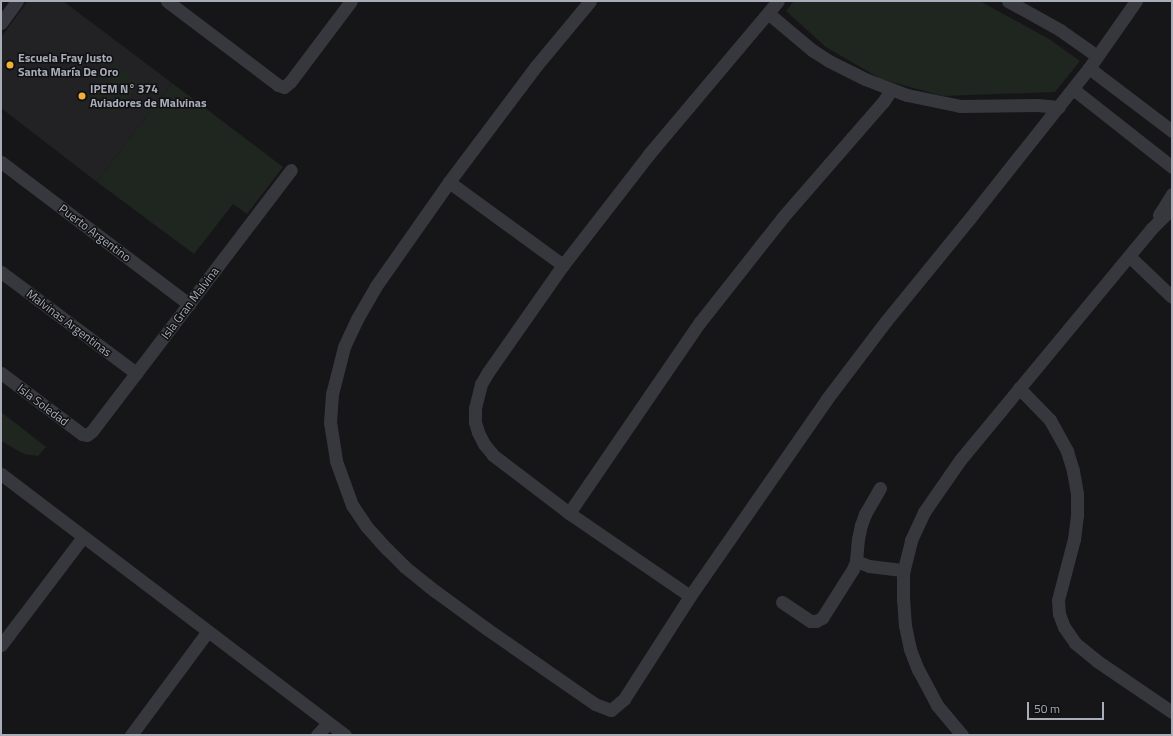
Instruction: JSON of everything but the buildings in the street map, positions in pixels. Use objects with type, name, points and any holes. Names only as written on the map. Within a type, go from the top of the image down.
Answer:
[{"type":"street","points":[[1,23],[17,1]]},
{"type":"street","points":[[168,1],[278,85],[284,87],[290,82],[351,1]]},
{"type":"street","points":[[590,1],[536,66],[449,182],[376,286],[357,319],[344,347],[336,371],[332,394],[330,422],[332,443],[340,475],[352,505],[366,526],[405,567],[487,629],[603,708],[611,710],[624,699],[751,505],[858,356],[1090,68],[1136,1]]},
{"type":"street","points":[[690,596],[569,513],[494,455],[484,444],[478,432],[475,422],[475,408],[481,384],[488,372],[563,266],[649,154],[769,14],[778,1]]},
{"type":"street","points":[[1008,1],[1060,30],[1097,56]]},
{"type":"street","points":[[769,14],[812,50],[829,61],[891,90],[924,100],[960,106],[1037,105],[1059,107]]},
{"type":"street","points":[[1090,68],[1172,131]]},
{"type":"street","points":[[1073,89],[1172,167]]},
{"type":"street","points":[[569,513],[700,322],[782,218],[891,90]]},
{"type":"street","name":"Puerto Argentino","points":[[1,162],[189,304]]},
{"type":"street","name":"Isla Gran Malvina","points":[[87,435],[92,431],[291,170]]},
{"type":"street","points":[[449,182],[563,266]]},
{"type":"street","points":[[1151,229],[1172,194]]},
{"type":"street","points":[[962,735],[937,705],[918,670],[910,649],[904,620],[904,570],[912,540],[924,512],[960,460],[1151,229],[1172,208]]},
{"type":"street","points":[[1129,256],[1172,297]]},
{"type":"street","name":"Malvinas Argentinas","points":[[1,272],[136,373]]},
{"type":"street","name":"Isla Soledad","points":[[1,373],[82,434],[87,435]]},
{"type":"street","points":[[1019,388],[1050,420],[1067,451],[1073,471],[1077,493],[1077,515],[1074,539],[1058,600],[1059,614],[1064,627],[1075,643],[1097,661],[1172,712]]},
{"type":"street","points":[[1,474],[345,735]]},
{"type":"street","points":[[782,602],[806,618],[816,621],[822,618],[853,569],[856,561],[861,525],[865,514],[880,488]]},
{"type":"street","points":[[1,645],[83,537]]},
{"type":"street","points":[[856,561],[869,566],[904,570]]},
{"type":"street","points":[[131,735],[208,631]]},
{"type":"street","points":[[317,735],[328,722]]},
{"type":"shaded area","name":"IPEM N° 374 Aviadores de Malvinas","points":[[28,1],[63,1],[172,83],[97,182],[1,108],[1,37]]},
{"type":"shaded area","points":[[794,1],[980,1],[1049,39],[1080,61],[1055,92],[943,96],[881,79],[826,47],[786,11]]},
{"type":"shaded area","points":[[114,63],[140,83],[113,117],[87,98]]},
{"type":"shaded area","points":[[172,83],[283,167],[247,214],[233,204],[194,254],[97,182]]},
{"type":"shaded area","points":[[1,412],[46,447],[38,456],[24,454],[1,441]]},
{"type":"place","name":"Escuela Fray Justo Santa María De Oro","points":[[10,65]]},
{"type":"place","name":"IPEM N° 374 Aviadores de Malvinas","points":[[82,96]]}]
